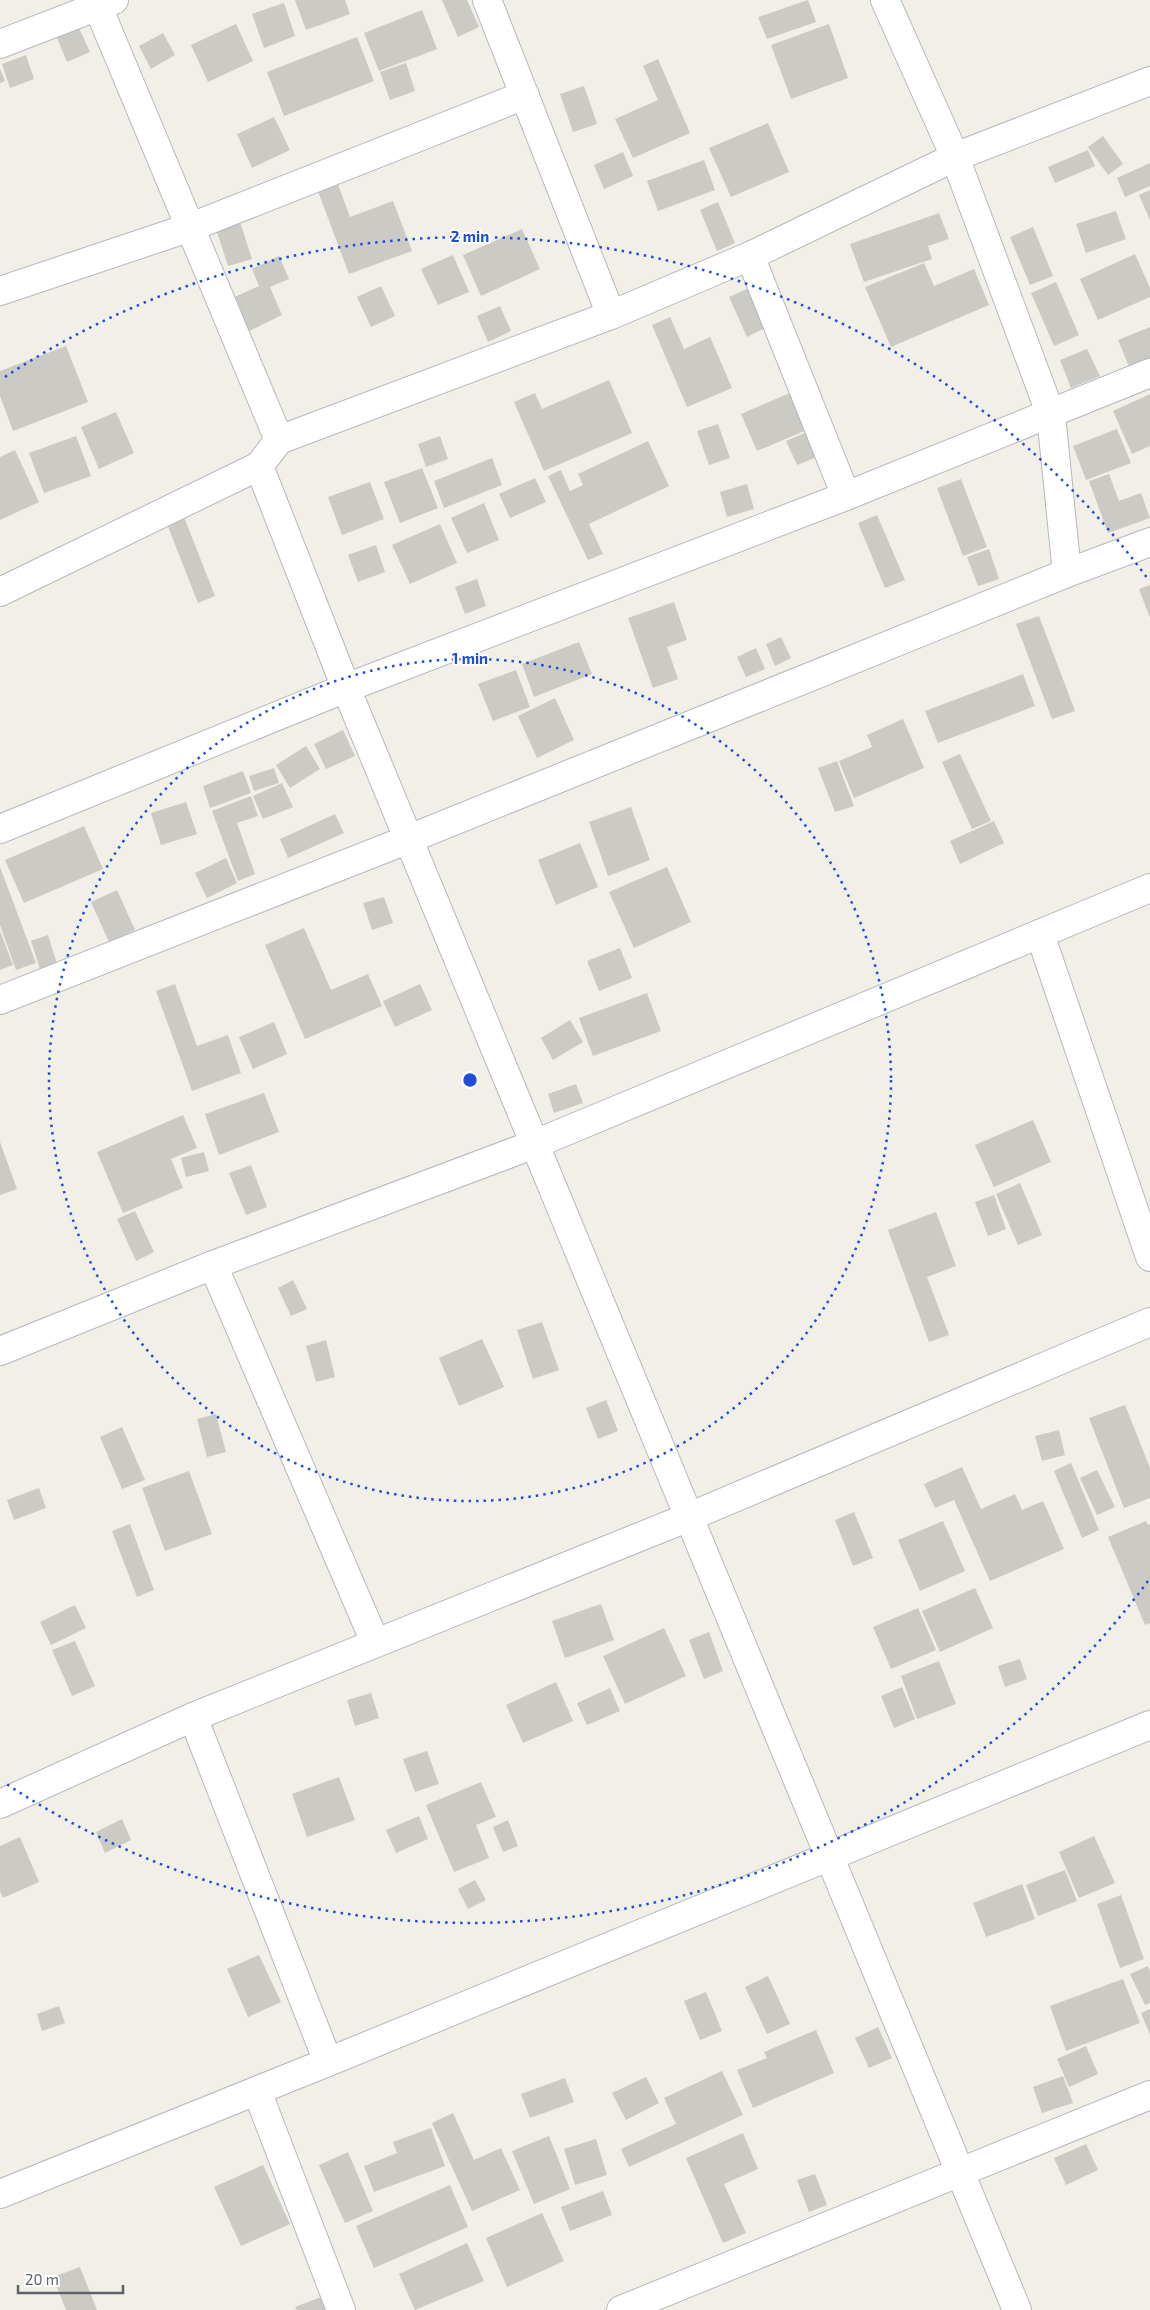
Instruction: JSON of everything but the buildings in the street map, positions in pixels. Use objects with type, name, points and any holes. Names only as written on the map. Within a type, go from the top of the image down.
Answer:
[{"type":"street","points":[[487,0],[611,315]]},
{"type":"street","points":[[885,0],[955,157],[1051,414],[1068,573]]},
{"type":"street","points":[[0,44],[106,4],[191,227],[279,440]]},
{"type":"street","points":[[0,592],[259,466],[279,440],[611,315],[750,256],[955,157],[1150,81]]},
{"type":"street","points":[[0,291],[191,227],[524,94]]},
{"type":"street","points":[[750,256],[846,496]]},
{"type":"street","points":[[0,829],[346,688],[846,496],[1150,373]]},
{"type":"street","points":[[259,466],[346,688],[1017,2310]]},
{"type":"street","points":[[0,1000],[409,839],[1068,573],[1150,542]]},
{"type":"street","points":[[0,1351],[213,1265],[535,1144],[1150,888]]},
{"type":"street","points":[[1040,934],[1150,1257]]},
{"type":"street","points":[[213,1265],[375,1642]]},
{"type":"street","points":[[0,1804],[193,1717],[689,1517],[1150,1322]]},
{"type":"street","points":[[193,1717],[328,2062]]},
{"type":"street","points":[[0,2194],[829,1858],[1150,1725]]},
{"type":"street","points":[[257,2091],[341,2310]]},
{"type":"street","points":[[620,2310],[961,2174],[1150,2095]]}]
